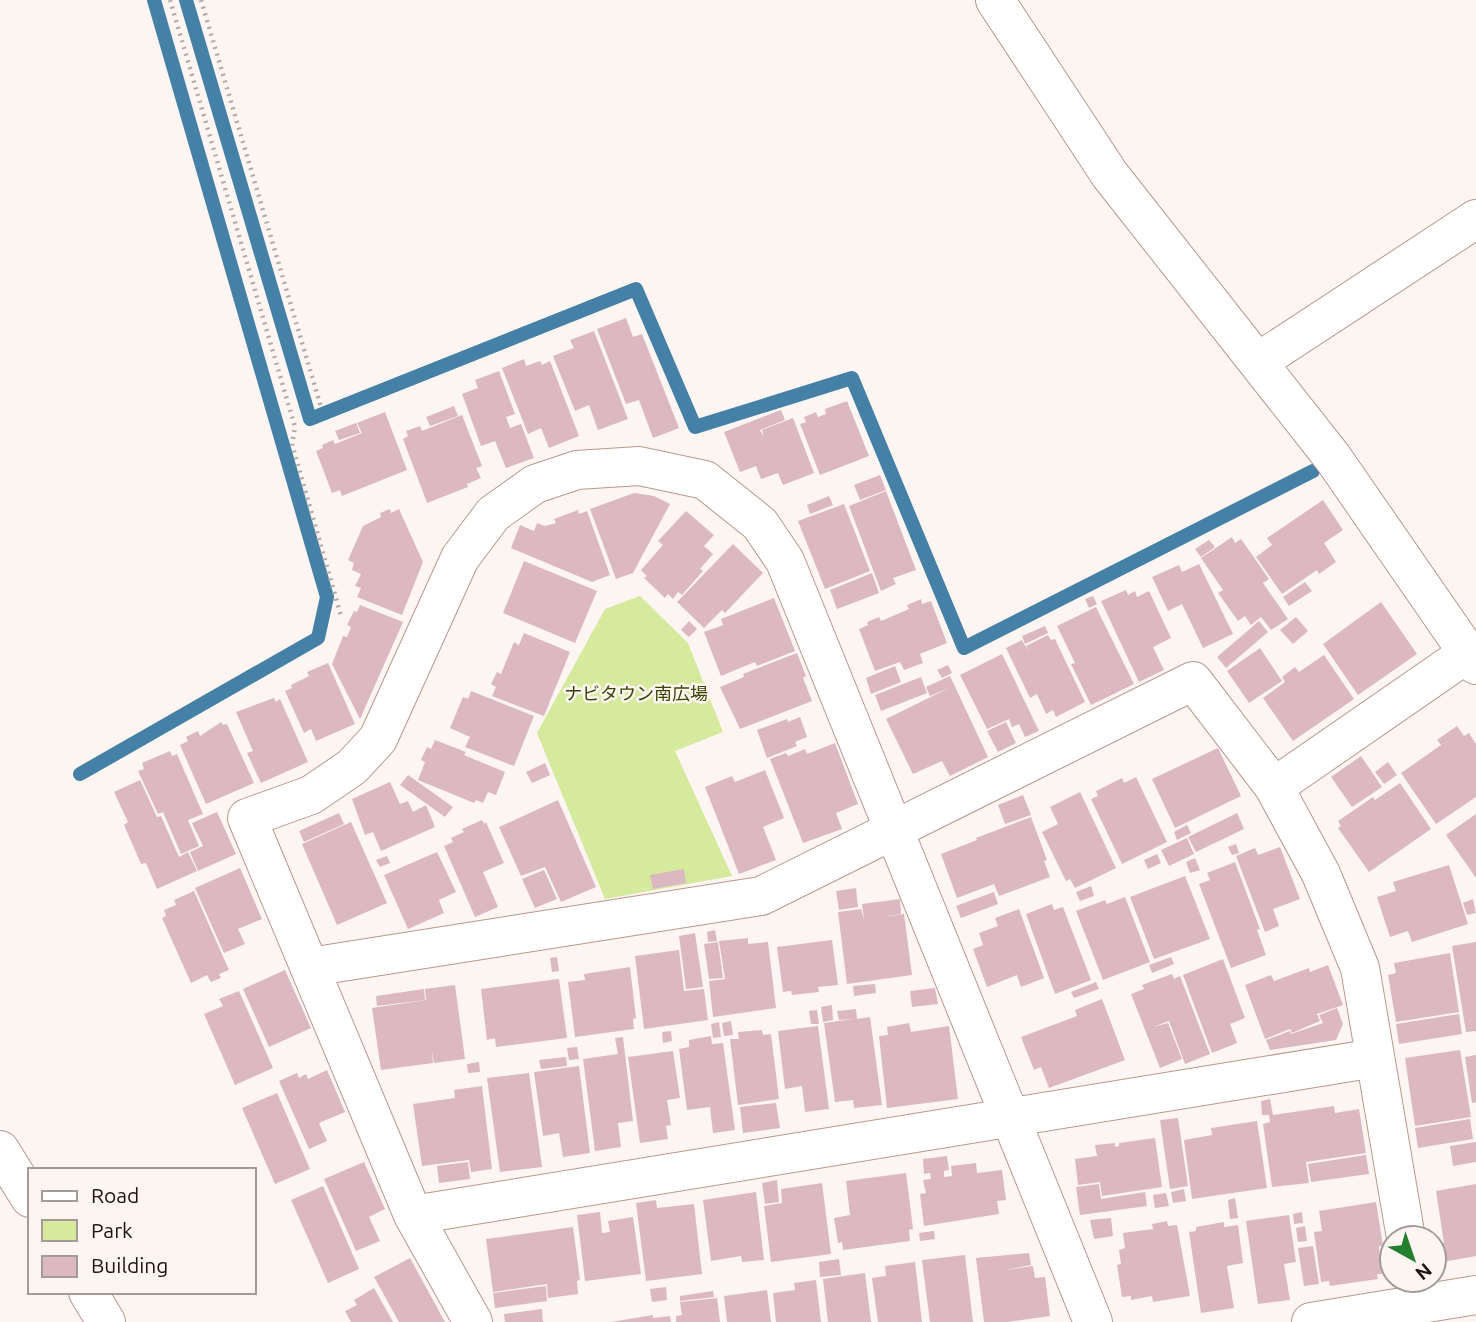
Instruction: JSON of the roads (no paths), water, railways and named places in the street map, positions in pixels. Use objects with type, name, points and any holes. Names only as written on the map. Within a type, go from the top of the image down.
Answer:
[{"type":"street","points":[[995,0],[1110,174],[1333,458],[1472,659],[1274,787]]},
{"type":"street","points":[[1258,362],[1476,219]]},
{"type":"street","points":[[473,1322],[413,1215],[247,818],[311,795],[352,767],[378,739],[460,558],[493,514],[535,484],[578,470],[639,466],[705,480],[760,524],[785,561],[1093,1322]]},
{"type":"street","points":[[310,968],[761,896],[1193,681],[1274,787],[1321,874],[1360,968],[1404,1224]]},
{"type":"street","points":[[413,1215],[1375,1058]]},
{"type":"street","points":[[0,1150],[28,1195]]},
{"type":"street","points":[[89,1294],[107,1322]]},
{"type":"street","points":[[1311,1322],[1408,1294]]},
{"type":"street","points":[[1448,1294],[1476,1295]]},
{"type":"waterway","points":[[80,774],[318,638],[327,597],[154,0]]},
{"type":"waterway","points":[[186,0],[310,419],[636,289],[695,427],[852,378],[964,648],[1313,471]]},
{"type":"park label","name":"ナビタウン南広場","points":[[636,694]]}]
